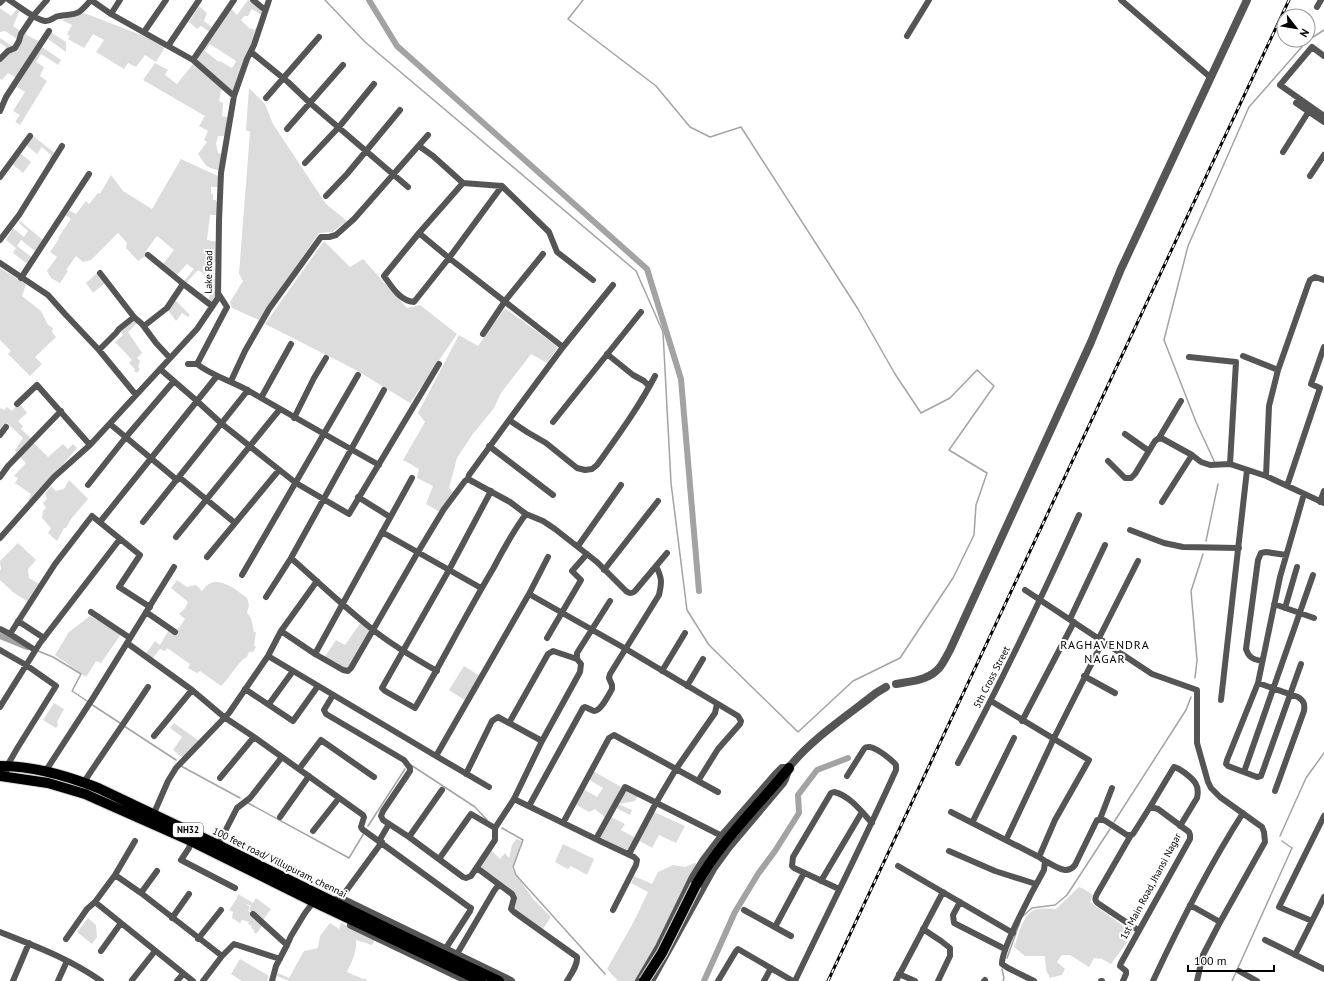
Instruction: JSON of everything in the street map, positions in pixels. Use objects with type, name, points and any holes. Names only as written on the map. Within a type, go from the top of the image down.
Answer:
[{"type":"highway","name":"100 feet road/ Villupuram, chennai","points":[[3,766],[45,772],[84,782],[218,844],[316,898]]},
{"type":"highway","points":[[644,981],[662,952],[696,885],[714,856],[789,768]]},
{"type":"highway","name":"100 feet road/ Villupuram, chennai","points":[[3,777],[48,783],[73,790],[115,806],[316,898],[336,903],[499,981]]},
{"type":"highway","name":"100 feet road/ Villupuram, chennai","points":[[336,903],[481,981]]},
{"type":"street","points":[[0,3],[3,0]]},
{"type":"street","points":[[9,0],[33,16],[45,21],[52,20],[57,16],[80,13],[91,0],[111,14],[192,60],[234,96]]},
{"type":"street","points":[[0,59],[8,51],[15,48],[21,34],[33,16],[47,0]]},
{"type":"street","points":[[111,14],[120,0]]},
{"type":"street","points":[[144,32],[166,0]]},
{"type":"street","points":[[168,46],[199,0]]},
{"type":"street","points":[[192,60],[234,0]]},
{"type":"street","points":[[253,0],[265,10]]},
{"type":"street","name":"Lake Road","points":[[0,538],[54,477],[90,445],[197,329],[218,298],[221,173],[234,96],[269,0]]},
{"type":"street","points":[[907,36],[929,0]]},
{"type":"street","points":[[1121,0],[1210,77]]},
{"type":"street","points":[[651,981],[672,947],[713,869],[729,847],[783,783],[788,775],[789,768],[816,740],[876,693],[886,687],[896,684],[926,678],[940,667],[950,650],[1091,342],[1121,269],[1247,0]]},
{"type":"street","points":[[1317,7],[1321,0]]},
{"type":"street","points":[[0,111],[3,95],[49,31]]},
{"type":"street","points":[[266,98],[319,37]]},
{"type":"street","points":[[1324,56],[1312,47],[1280,85],[1324,116]]},
{"type":"street","points":[[251,52],[339,126],[408,187]]},
{"type":"street","points":[[287,129],[343,65]]},
{"type":"street","points":[[305,163],[339,126],[374,84]]},
{"type":"street","points":[[1296,103],[1324,122]]},
{"type":"street","points":[[326,196],[400,110]]},
{"type":"street","points":[[1283,152],[1309,111]]},
{"type":"street","points":[[230,381],[269,309],[321,237],[329,238],[336,235],[354,219],[428,135]]},
{"type":"street","points":[[0,177],[30,136]]},
{"type":"street","points":[[0,240],[19,215],[62,146]]},
{"type":"street","points":[[419,146],[433,156],[463,183],[502,186],[549,232],[558,252],[593,280]]},
{"type":"street","points":[[1310,176],[1324,155]]},
{"type":"street","points":[[21,278],[89,174]]},
{"type":"street","points":[[463,183],[384,276],[400,297],[408,302],[414,302],[449,258],[502,186]]},
{"type":"street","points":[[419,233],[563,347]]},
{"type":"street","points":[[483,334],[505,301],[543,254]]},
{"type":"street","points":[[148,255],[212,306]]},
{"type":"street","points":[[0,264],[48,295],[99,350],[136,395]]},
{"type":"street","points":[[100,273],[134,317],[144,326],[156,343],[170,358]]},
{"type":"street","points":[[1266,476],[1270,406],[1278,370],[1310,280],[1315,277],[1324,280]]},
{"type":"street","points":[[144,326],[167,308],[183,284]]},
{"type":"street","points":[[281,631],[315,654],[343,670],[348,671],[351,668],[444,508],[468,479],[469,475],[489,446],[563,347],[613,285]]},
{"type":"street","points":[[198,364],[226,311],[226,303],[218,293]]},
{"type":"street","points":[[553,422],[641,312]]},
{"type":"street","points":[[99,350],[116,334],[119,329],[134,317]]},
{"type":"street","points":[[261,398],[291,344]]},
{"type":"street","points":[[1287,486],[1320,388],[1311,384],[1324,347]]},
{"type":"street","points":[[607,354],[649,386]]},
{"type":"street","points":[[1243,356],[1278,370]]},
{"type":"street","points":[[1189,357],[1236,362],[1230,464]]},
{"type":"street","points":[[294,418],[326,358]]},
{"type":"street","points":[[188,364],[198,364],[217,376],[248,390],[294,418],[379,465]]},
{"type":"street","points":[[160,369],[250,448],[296,483],[349,514],[439,364]]},
{"type":"street","points":[[242,575],[358,375]]},
{"type":"street","points":[[100,522],[217,376]]},
{"type":"street","points":[[509,420],[526,432],[546,443],[577,468],[585,470],[592,469],[611,444],[655,376]]},
{"type":"street","points":[[88,485],[126,436],[174,381]]},
{"type":"street","points":[[17,404],[37,384],[90,445]]},
{"type":"street","points":[[143,522],[248,390]]},
{"type":"street","points":[[266,596],[291,558],[384,390]]},
{"type":"street","points":[[1108,461],[1125,478],[1131,478],[1155,440],[1159,438],[1181,401]]},
{"type":"street","points":[[176,537],[250,448],[280,409]]},
{"type":"street","points":[[0,477],[8,466],[61,411]]},
{"type":"street","points":[[110,424],[235,523]]},
{"type":"street","points":[[0,435],[6,428]]},
{"type":"street","points":[[1125,434],[1149,451]]},
{"type":"street","points":[[1159,438],[1192,455],[1201,462],[1210,465],[1230,464],[1266,476],[1322,503],[1324,491]]},
{"type":"street","points":[[489,446],[553,495]]},
{"type":"street","points":[[1162,502],[1192,455]]},
{"type":"street","points":[[207,557],[279,470]]},
{"type":"street","points":[[1220,700],[1247,470]]},
{"type":"street","points":[[315,654],[412,478]]},
{"type":"street","points":[[468,479],[510,502],[526,514],[543,521],[578,546],[630,593],[633,593],[667,553]]},
{"type":"street","points":[[578,546],[621,485]]},
{"type":"street","points":[[491,491],[449,570],[382,688],[385,691],[415,708],[481,588],[526,514]]},
{"type":"street","points":[[1301,664],[1261,776],[1257,777],[1231,768],[1226,764],[1258,683],[1261,661],[1274,604],[1286,555],[1304,494]]},
{"type":"street","points":[[358,498],[390,517]]},
{"type":"street","points":[[604,570],[658,501]]},
{"type":"street","name":"5th Cross Street","points":[[958,763],[991,701],[1079,515]]},
{"type":"street","points":[[10,634],[55,564],[92,516],[140,555],[119,587],[175,632]]},
{"type":"street","points":[[1130,530],[1164,543],[1183,547],[1239,548]]},
{"type":"street","points":[[382,532],[481,588]]},
{"type":"street","points":[[0,707],[44,638],[120,539]]},
{"type":"street","points":[[1022,721],[1072,621],[1105,545]]},
{"type":"street","points":[[1261,661],[1248,656],[1246,649],[1258,560],[1261,553],[1266,552],[1286,555]]},
{"type":"street","points":[[547,638],[581,580],[572,571],[587,554]]},
{"type":"street","points":[[291,558],[373,630],[403,651],[437,670]]},
{"type":"street","points":[[436,756],[548,558]]},
{"type":"street","points":[[1006,840],[1138,561]]},
{"type":"street","points":[[529,806],[583,708],[585,707],[593,711],[601,708],[612,689],[609,678],[610,674],[659,595],[662,583],[656,566]]},
{"type":"street","points":[[45,772],[174,567]]},
{"type":"street","points":[[1284,608],[1297,567]]},
{"type":"street","points":[[1244,772],[1313,575]]},
{"type":"street","points":[[154,814],[168,781],[176,768],[229,712],[268,656],[281,631],[317,580]]},
{"type":"street","points":[[1025,590],[1152,674],[1197,690],[1197,742],[1208,782],[1211,788],[1220,797],[1262,827],[1266,842],[1220,922],[1203,955],[1197,981]]},
{"type":"street","points":[[529,594],[626,649],[738,716],[741,721],[718,749],[698,781]]},
{"type":"street","points":[[577,659],[577,653],[610,602]]},
{"type":"street","points":[[1274,604],[1314,618]]},
{"type":"street","points":[[91,612],[192,690],[224,717],[309,776],[364,817],[361,827],[471,908],[446,948]]},
{"type":"street","points":[[18,621],[44,638]]},
{"type":"street","points":[[0,629],[36,650]]},
{"type":"street","points":[[662,671],[685,633]]},
{"type":"street","points":[[0,650],[26,665],[56,686],[18,747],[3,766],[3,777]]},
{"type":"street","points":[[333,695],[324,710],[326,714],[404,760],[410,768],[410,771],[383,811],[381,816],[383,820],[466,878],[471,876],[495,840],[495,828],[514,799],[542,741],[580,672],[581,664],[577,659],[553,651],[548,654],[509,723]]},
{"type":"street","points":[[268,656],[466,774],[489,786]]},
{"type":"street","points":[[687,686],[703,659]]},
{"type":"street","points":[[269,704],[293,671]]},
{"type":"street","points":[[1084,676],[1115,693]]},
{"type":"street","points":[[1258,683],[1290,694],[1303,701],[1305,706],[1275,791]]},
{"type":"street","points":[[245,689],[293,721],[318,686]]},
{"type":"street","points":[[84,782],[148,687]]},
{"type":"street","points":[[154,736],[192,690]]},
{"type":"street","points":[[991,701],[1089,760],[1055,820],[1039,857]]},
{"type":"street","points":[[630,854],[656,803],[676,769],[715,713],[717,704]]},
{"type":"street","points":[[466,774],[492,721],[498,717],[542,741]]},
{"type":"street","points":[[563,823],[611,736],[616,736],[718,792]]},
{"type":"street","points":[[220,778],[254,737]]},
{"type":"street","points":[[972,823],[1014,738]]},
{"type":"street","points":[[299,769],[321,740],[374,777]]},
{"type":"street","points":[[718,981],[738,949],[794,981],[838,889],[872,823],[896,770],[896,765],[871,746],[864,749],[847,776]]},
{"type":"street","points":[[218,844],[237,808],[250,798],[282,757]]},
{"type":"street","points":[[639,981],[659,947],[700,866],[722,836],[777,772],[782,768],[789,768]]},
{"type":"street","points":[[1138,930],[1096,902],[1095,899],[1131,835],[1174,768],[1178,768],[1195,780],[1198,792],[1197,798],[1180,826]]},
{"type":"street","points":[[280,817],[309,776]]},
{"type":"street","points":[[596,839],[625,787],[722,836]]},
{"type":"street","points":[[951,812],[1045,861],[1068,871],[1075,865],[1094,824],[1100,819],[1112,788]]},
{"type":"street","points":[[409,837],[442,790]]},
{"type":"street","points":[[838,889],[792,866],[792,858],[834,792],[839,793],[862,812],[872,823]]},
{"type":"street","points":[[313,831],[339,798]]},
{"type":"street","points":[[514,799],[630,854],[637,860],[614,910]]},
{"type":"street","name":"1st Main Road, Jhansi Nagar","points":[[1123,981],[1126,971],[1120,966],[1121,963],[1190,839],[1189,832],[1158,809],[1150,807]]},
{"type":"street","points":[[821,881],[862,812]]},
{"type":"street","points":[[1153,981],[1173,937],[1190,905],[1222,846],[1243,813]]},
{"type":"street","points":[[439,859],[471,814],[495,828]]},
{"type":"street","points":[[1312,922],[1279,907],[1322,825],[1324,816]]},
{"type":"street","points":[[1100,819],[1127,835],[1131,835]]},
{"type":"street","points":[[389,824],[380,842],[336,903],[334,915],[462,980]]},
{"type":"street","points":[[66,938],[87,910],[95,902],[135,841]]},
{"type":"street","points":[[191,841],[182,860],[235,888]]},
{"type":"street","points":[[949,851],[995,871],[1036,884]]},
{"type":"street","points":[[1034,981],[1002,964],[1002,958],[1044,870],[1045,861]]},
{"type":"street","points":[[898,866],[1013,933]]},
{"type":"street","points":[[477,868],[512,894],[514,898],[511,909],[514,912],[577,957],[578,960],[566,981]]},
{"type":"street","points":[[141,893],[157,871]]},
{"type":"street","points":[[775,927],[804,872]]},
{"type":"street","points":[[114,874],[222,956]]},
{"type":"street","points":[[457,954],[494,891],[500,886]]},
{"type":"street","points":[[896,981],[943,892]]},
{"type":"street","points":[[172,918],[189,894]]},
{"type":"street","points":[[1295,955],[1324,897]]},
{"type":"street","points":[[272,981],[276,966],[290,936],[316,898]]},
{"type":"street","points":[[95,902],[193,981]]},
{"type":"street","points":[[960,902],[953,915],[954,923],[1005,949]]},
{"type":"street","points":[[336,903],[446,948],[511,981]]},
{"type":"street","points":[[1190,905],[1220,922]]},
{"type":"street","points":[[679,906],[690,911]]},
{"type":"street","points":[[198,938],[221,910]]},
{"type":"street","points":[[744,910],[791,936]]},
{"type":"street","points":[[253,914],[287,945]]},
{"type":"street","points":[[101,951],[121,923]]},
{"type":"street","points":[[923,929],[950,948],[950,956],[938,981]]},
{"type":"street","points":[[0,932],[29,943],[83,968],[101,981]]},
{"type":"street","points":[[1265,940],[1324,969]]},
{"type":"street","points":[[13,981],[29,943]]},
{"type":"street","points":[[203,981],[222,956],[234,944],[280,959]]},
{"type":"street","points":[[132,980],[155,951]]},
{"type":"street","points":[[58,981],[67,961]]},
{"type":"street","points":[[764,981],[771,968]]},
{"type":"street","points":[[1239,971],[1257,981]]},
{"type":"street","points":[[177,981],[183,974]]},
{"type":"street","points":[[899,974],[915,981]]},
{"type":"shaded area","points":[[248,0],[264,11],[263,16],[252,9],[248,16],[244,16],[241,20],[250,29],[251,28],[254,30],[258,25],[260,26],[234,94],[196,61],[230,7],[237,15]],"holes":[[[210,44],[236,61],[232,68],[220,61],[219,62],[205,51]]]},
{"type":"shaded area","points":[[199,6],[207,13],[204,21],[213,28],[210,32],[201,26],[197,29],[189,22]]},
{"type":"shaded area","points":[[0,8],[11,16],[16,10],[20,10],[13,26],[22,32],[30,24],[30,26],[23,33],[40,42],[17,78],[8,73],[2,80],[0,79],[0,56],[6,47],[0,43],[0,38],[12,46],[17,39],[5,31],[0,32]]},
{"type":"shaded area","points":[[84,13],[144,36],[165,47],[156,62],[145,55],[136,67],[128,63],[124,69],[96,52],[104,40],[93,34],[84,48],[68,39],[70,36],[67,34],[72,25],[62,20]]},
{"type":"shaded area","points":[[49,31],[66,42],[66,52],[48,39],[42,47],[61,60],[58,65],[41,54],[36,62],[44,67],[40,76],[47,81],[20,125],[15,122],[20,115],[13,111],[25,92],[17,87]]},
{"type":"shaded area","points":[[155,63],[168,70],[165,75],[177,84],[193,64],[223,87],[219,101],[223,103],[222,116],[231,118],[224,136],[218,136],[216,144],[218,153],[224,155],[221,171],[207,166],[198,154],[207,142],[204,140],[208,131],[199,126],[205,116],[143,80]]},
{"type":"shaded area","points":[[249,88],[265,104],[273,124],[326,204],[347,221],[333,232],[319,233],[259,320],[232,308],[230,302],[243,281],[239,274],[250,132],[246,130]]},
{"type":"shaded area","points":[[32,135],[57,155],[52,161],[49,159],[51,155],[42,147],[37,154],[25,144]]},
{"type":"shaded area","points":[[19,152],[31,162],[23,173],[11,163]]},
{"type":"shaded area","points":[[181,159],[220,177],[219,187],[211,187],[213,200],[218,202],[219,215],[210,215],[207,240],[218,242],[217,298],[212,305],[208,302],[213,283],[211,280],[212,278],[215,279],[216,262],[207,261],[205,275],[198,270],[186,283],[184,281],[194,269],[187,264],[177,275],[163,264],[174,250],[157,236],[146,251],[147,255],[138,261],[126,248],[127,243],[118,233],[91,260],[83,262],[76,256],[66,270],[68,271],[60,283],[51,278],[47,271],[57,257],[50,252],[71,219],[64,214],[67,209],[76,214],[86,201],[89,204],[98,193],[100,194],[111,175],[123,191],[152,209]]},
{"type":"shaded area","points":[[20,221],[44,241],[35,251],[21,240],[17,246],[33,258],[29,265],[13,253],[16,248],[6,240],[13,228],[24,237],[28,231],[19,223]]},
{"type":"shaded area","points":[[324,241],[350,267],[363,259],[407,308],[420,305],[457,334],[410,403],[356,370],[265,324]]},
{"type":"shaded area","points":[[0,268],[26,284],[22,296],[41,311],[48,325],[53,328],[52,332],[56,337],[35,357],[42,364],[30,376],[8,354],[11,351],[0,340]]},
{"type":"shaded area","points":[[97,273],[105,283],[93,293],[86,283]]},
{"type":"shaded area","points":[[174,299],[190,315],[188,317],[182,313],[176,321],[167,309]]},
{"type":"shaded area","points":[[505,308],[558,347],[547,363],[531,354],[501,393],[494,408],[472,435],[457,458],[449,488],[453,492],[440,512],[426,504],[433,486],[417,478],[419,469],[403,460],[425,422],[418,413],[459,335],[478,346]]},
{"type":"shaded area","points":[[133,319],[137,323],[128,332],[142,353],[137,358],[140,361],[138,367],[140,369],[137,373],[129,363],[132,360],[115,342],[123,335],[119,330]]},
{"type":"shaded area","points":[[21,405],[27,413],[18,421],[23,426],[21,429],[32,439],[18,455],[15,450],[23,438],[7,423],[0,432],[0,409],[1,408],[4,410],[7,407],[12,411],[16,406],[18,407]]},
{"type":"shaded area","points":[[34,443],[48,457],[63,444],[68,449],[73,444],[77,448],[31,502],[28,500],[31,494],[15,483],[18,478],[14,476],[26,463],[20,457]]},
{"type":"shaded area","points":[[69,480],[88,499],[71,519],[66,528],[64,528],[57,541],[48,533],[51,528],[42,518],[43,511],[46,508],[43,503],[47,499],[45,494],[51,486],[56,491],[64,489]]},
{"type":"shaded area","points":[[18,543],[36,560],[28,569],[29,578],[39,584],[29,602],[14,593],[0,580],[0,561]]},
{"type":"shaded area","points":[[177,580],[187,587],[196,585],[202,591],[206,586],[214,582],[219,582],[229,586],[247,598],[249,605],[247,613],[251,618],[254,632],[256,632],[254,645],[256,647],[253,652],[249,652],[247,657],[241,661],[221,686],[200,671],[197,673],[188,668],[190,664],[167,648],[165,651],[160,649],[151,660],[145,655],[155,641],[160,645],[169,630],[176,633],[185,619],[179,614],[188,602],[171,588]]},
{"type":"shaded area","points":[[90,616],[121,634],[101,663],[96,661],[86,677],[55,655],[69,632]]},
{"type":"shaded area","points":[[361,622],[371,631],[347,669],[324,658],[336,640],[345,645]]},
{"type":"shaded area","points":[[464,666],[480,676],[466,701],[449,690]]},
{"type":"shaded area","points":[[54,703],[64,709],[57,722],[58,725],[56,728],[43,720]]},
{"type":"shaded area","points":[[174,723],[199,741],[183,758],[173,750],[182,737],[170,728]]},
{"type":"shaded area","points":[[593,771],[621,787],[606,818],[595,809],[589,812],[575,804],[583,789],[597,797],[603,788],[588,779]]},
{"type":"shaded area","points":[[625,787],[639,794],[635,801],[618,804],[632,810],[630,815],[616,808],[611,817],[625,824],[621,830],[636,838],[629,854],[597,838]]},
{"type":"shaded area","points":[[652,811],[685,826],[676,843],[659,835],[652,848],[640,841],[633,853]]},
{"type":"shaded area","points":[[516,839],[522,841],[512,869],[534,900],[551,917],[542,930],[514,912],[514,898],[484,873],[480,866],[490,849],[500,859],[505,853],[509,858],[512,845]]},
{"type":"shaded area","points":[[563,844],[594,859],[587,875],[571,866],[568,869],[555,862]]},
{"type":"shaded area","points":[[695,863],[699,865],[637,981],[618,981],[607,969],[633,923],[648,892],[631,883],[634,876],[652,884],[658,872],[673,865],[685,867]]},
{"type":"shaded area","points":[[1079,887],[1093,895],[1090,902],[1129,930],[1128,941],[1111,964],[1102,959],[1094,958],[1089,967],[1070,955],[1062,955],[1057,962],[1065,969],[1062,975],[1050,978],[1046,970],[1045,956],[1025,956],[1014,947],[1023,923],[1031,912],[1036,909],[1056,909]]},
{"type":"shaded area","points":[[238,894],[253,903],[256,898],[271,909],[263,920],[249,910],[251,906],[244,903],[250,907],[248,910],[263,925],[256,934],[251,928],[252,926],[248,924],[249,922],[242,920],[240,923],[232,918],[233,912],[229,910]]},
{"type":"shaded area","points":[[88,918],[96,925],[97,937],[92,944],[77,932]]},
{"type":"shaded area","points":[[330,923],[339,929],[341,923],[375,940],[372,945],[356,940],[355,952],[347,972],[363,979],[365,978],[367,981],[289,981],[277,976],[278,973],[289,978],[304,951],[318,948],[320,936]]},
{"type":"shaded area","points":[[240,959],[269,976],[267,981],[242,981],[231,974]]},
{"type":"waterway","points":[[325,0],[365,42],[636,271],[663,332],[671,483],[687,610],[709,645],[798,732],[853,681],[900,658],[953,578],[974,535],[976,505],[987,473],[949,450],[994,386],[977,370],[950,398],[921,413],[895,374],[858,309],[741,127],[710,137],[690,127],[656,86],[568,19],[583,0]]},
{"type":"waterway","points":[[369,0],[397,46],[647,269],[681,379],[699,591]]},
{"type":"waterway","points":[[1215,463],[1196,422],[1164,340],[1188,246],[1249,107],[1307,41],[1324,30]]},
{"type":"waterway","points":[[1206,541],[1218,484]]},
{"type":"waterway","points":[[1195,678],[1197,660],[1191,591],[1203,554]]},
{"type":"waterway","points":[[0,636],[27,647]]},
{"type":"waterway","points":[[38,651],[53,657],[81,674],[72,691],[87,701]]},
{"type":"waterway","points":[[1114,822],[1186,710],[1191,697]]},
{"type":"waterway","points":[[91,704],[120,723]]},
{"type":"waterway","points":[[124,726],[176,760]]},
{"type":"waterway","points":[[1280,836],[1306,778],[1324,753]]},
{"type":"waterway","points":[[704,981],[735,912],[758,874],[775,851],[799,813],[798,795],[817,770],[848,758]]},
{"type":"waterway","points":[[411,765],[475,807],[487,820]]},
{"type":"waterway","points":[[181,766],[240,798]]},
{"type":"waterway","points":[[368,826],[405,769]]},
{"type":"waterway","points":[[248,803],[349,858],[364,833]]},
{"type":"waterway","points":[[502,828],[523,840],[513,867],[516,875],[605,974]]},
{"type":"waterway","points":[[1023,916],[1032,908],[1055,905],[1067,895],[1110,829]]},
{"type":"waterway","points":[[1232,981],[1292,848],[1282,841]]},
{"type":"waterway","points":[[1007,958],[1020,922]]},
{"type":"waterway","points":[[1002,969],[1004,978],[1003,981]]},
{"type":"railway","points":[[828,981],[1289,0]]},
{"type":"district","name":"RAGHAVENDRA NAGAR","points":[[1105,652]]}]
